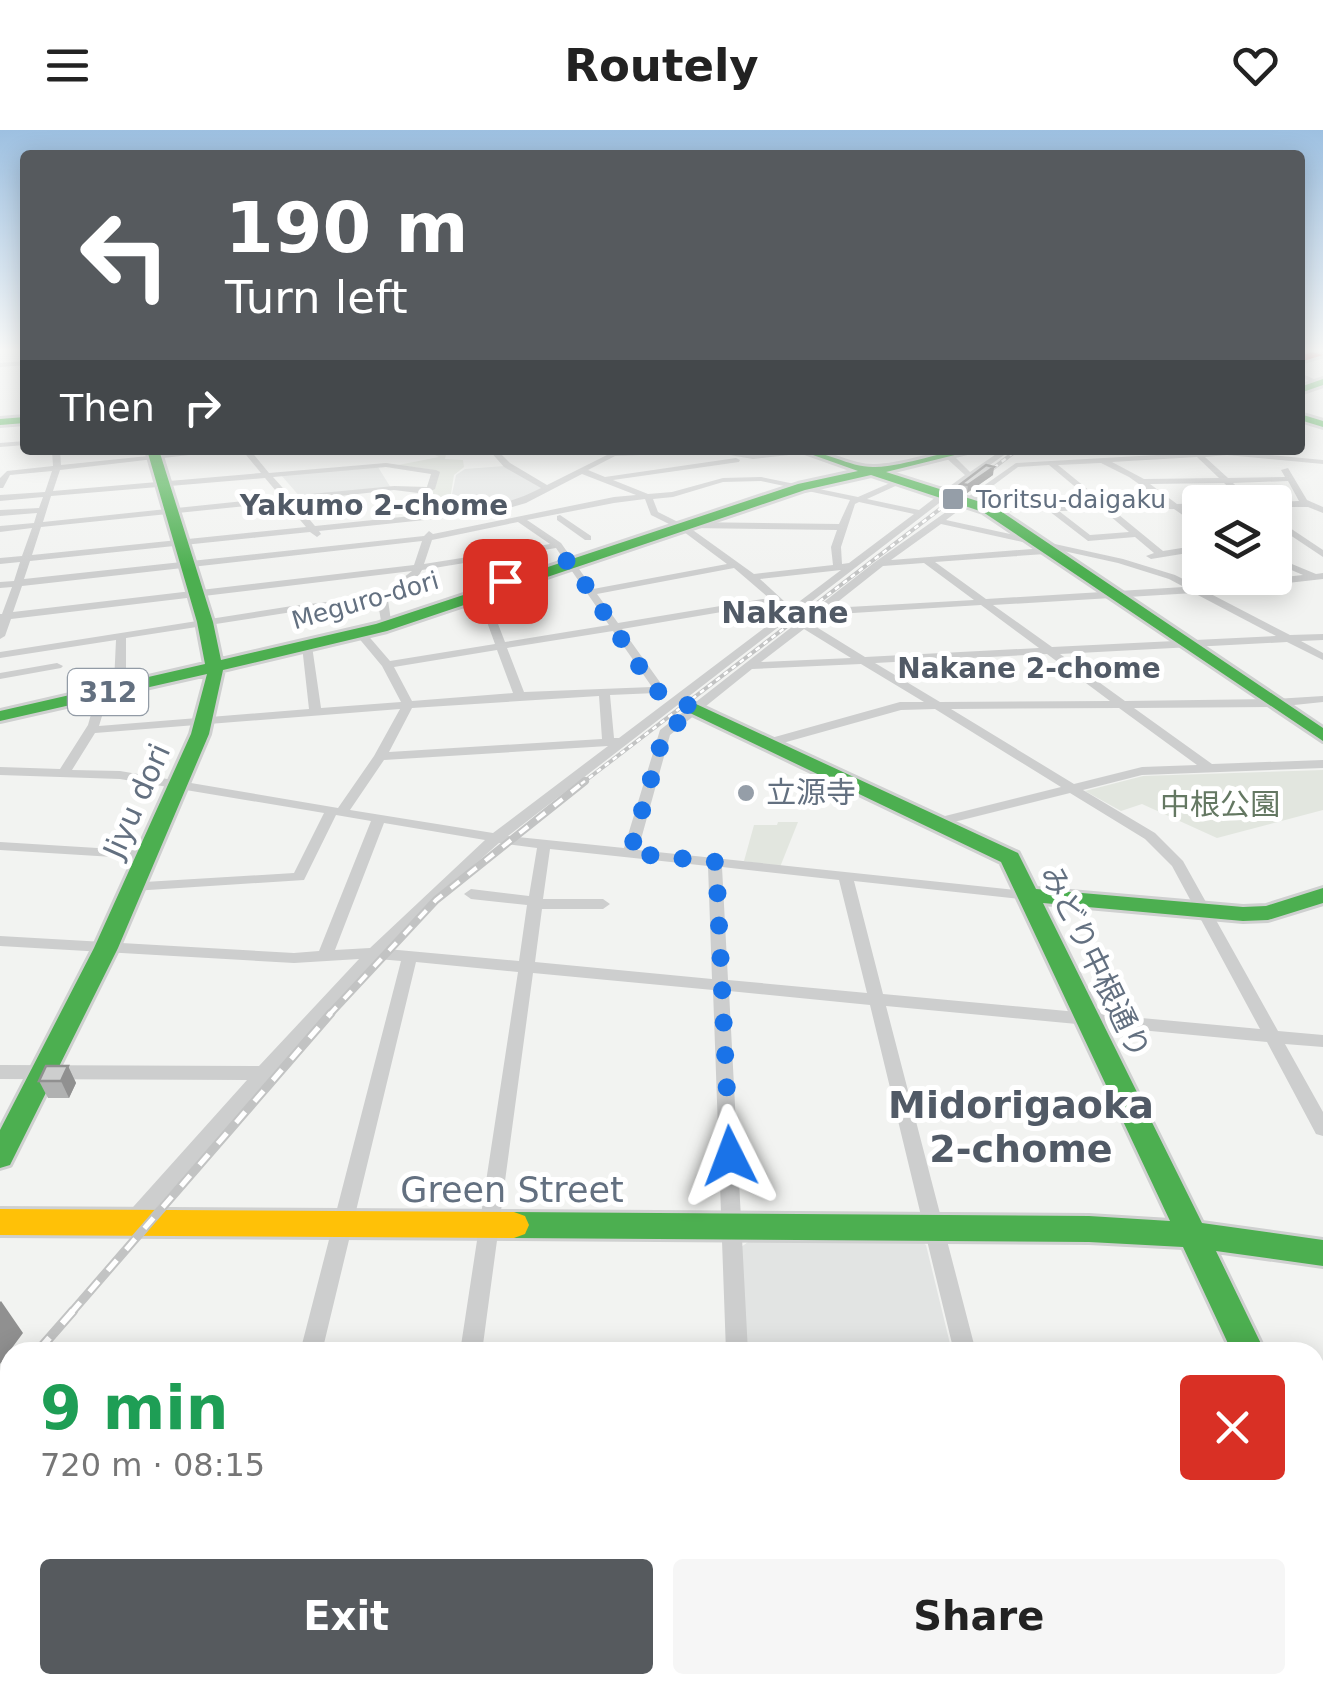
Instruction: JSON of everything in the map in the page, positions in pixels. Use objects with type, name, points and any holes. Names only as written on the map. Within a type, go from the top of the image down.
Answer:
[{"type":"main road","name":"Jiyu dori","points":[[0,1157],[106,948],[204,721],[215,664],[154,455]]},
{"type":"main road","points":[[820,455],[899,480],[942,511],[1035,541],[1323,736]]},
{"type":"main road","name":"Meguro-dori","points":[[215,664],[384,610],[682,525],[793,487],[932,455]]},
{"type":"main road","name":"Meguro-dori","points":[[0,713],[360,634],[478,596],[567,558]]},
{"type":"main road","name":"みどり中根通り","points":[[686,704],[1010,858],[1244,1342]]},
{"type":"main road","points":[[1029,895],[1268,913],[1323,895]]},
{"type":"main road","name":"Green Street","points":[[0,1222],[1089,1229],[1192,1236],[1323,1253]]},
{"type":"street","points":[[0,446],[17,428]]},
{"type":"street","points":[[0,636],[3,616],[18,585],[57,468],[56,455]]},
{"type":"street","points":[[0,486],[3,473],[147,455]]},
{"type":"street","points":[[209,455],[223,506],[220,538]]},
{"type":"street","points":[[251,455],[334,548]]},
{"type":"street","points":[[261,455],[272,474]]},
{"type":"street","points":[[375,455],[394,488]]},
{"type":"street","points":[[498,455],[546,488]]},
{"type":"street","points":[[185,558],[220,538],[502,508],[580,470],[589,459],[602,455]]},
{"type":"street","points":[[606,479],[752,455],[761,479]]},
{"type":"street","points":[[954,455],[970,476]]},
{"type":"street","points":[[942,511],[940,486],[952,488],[1000,455]]},
{"type":"street","points":[[1096,455],[1182,512]]},
{"type":"street","points":[[630,853],[664,733],[686,704],[856,565],[942,511],[987,502],[973,496],[1012,465],[1154,455]]},
{"type":"street","points":[[1199,455],[1234,485]]},
{"type":"street","points":[[1277,455],[1306,504]]},
{"type":"street","points":[[1282,455],[1323,462]]},
{"type":"street","points":[[1050,462],[1161,554]]},
{"type":"street","points":[[0,498],[381,466],[436,472],[431,490],[394,488],[0,529]]},
{"type":"street","points":[[580,470],[649,498],[654,514],[682,525],[752,577],[793,614],[812,618],[982,602],[1182,590]]},
{"type":"street","points":[[525,522],[560,518],[734,479],[761,479],[854,501],[942,511],[1182,506]]},
{"type":"street","points":[[1141,482],[1290,479]]},
{"type":"street","points":[[838,566],[836,547],[854,501],[899,480]]},
{"type":"street","points":[[0,562],[185,558],[427,540],[742,482],[793,487]]},
{"type":"street","points":[[0,655],[205,622],[384,610],[420,567],[431,518],[422,491]]},
{"type":"street","points":[[1292,504],[1323,507]]},
{"type":"street","points":[[502,508],[567,558],[655,690]]},
{"type":"street","points":[[1050,508],[1088,538],[1135,534]]},
{"type":"street","points":[[0,513],[43,510]]},
{"type":"street","points":[[942,511],[1035,541],[1182,580]]},
{"type":"street","points":[[132,1222],[371,952],[496,838],[615,742],[750,666],[942,511]]},
{"type":"street","points":[[560,518],[588,538]]},
{"type":"street","points":[[682,525],[844,527]]},
{"type":"street","points":[[1292,533],[1323,554]]},
{"type":"street","points":[[0,587],[185,558],[427,540]]},
{"type":"street","points":[[752,577],[926,560],[1035,541],[1132,558],[1182,573]]},
{"type":"street","points":[[1132,558],[1182,551]]},
{"type":"street","points":[[3,616],[420,567],[567,558]]},
{"type":"street","points":[[926,560],[1210,770]]},
{"type":"street","points":[[590,592],[736,566]]},
{"type":"street","points":[[1292,567],[1321,578]]},
{"type":"street","points":[[1292,581],[1321,578]]},
{"type":"street","points":[[1219,595],[1299,639],[1323,657]]},
{"type":"street","points":[[478,596],[483,598],[520,696]]},
{"type":"street","points":[[387,665],[777,600]]},
{"type":"street","points":[[812,618],[866,661],[1150,836],[1178,864],[1323,1129]]},
{"type":"street","points":[[360,634],[387,665],[408,705]]},
{"type":"street","points":[[64,772],[112,688],[121,636]]},
{"type":"street","points":[[750,666],[1323,637]]},
{"type":"street","points":[[1299,639],[1323,647]]},
{"type":"street","points":[[308,646],[316,714]]},
{"type":"street","points":[[0,676],[57,666]]},
{"type":"street","points":[[91,730],[520,696],[655,690]]},
{"type":"street","name":"みどり中根通り","points":[[655,690],[686,704]]},
{"type":"street","points":[[604,692],[615,742]]},
{"type":"street","points":[[768,742],[900,706],[1274,703],[1323,699]]},
{"type":"street","points":[[133,886],[299,877],[337,811],[380,756],[408,705]]},
{"type":"street","points":[[380,756],[615,742]]},
{"type":"street","points":[[938,822],[1142,771],[1323,764]]},
{"type":"street","points":[[0,771],[64,772],[178,783],[496,838],[1029,895]]},
{"type":"street","points":[[325,956],[378,820]]},
{"type":"street","points":[[472,1342],[544,844]]},
{"type":"street","points":[[0,846],[146,855]]},
{"type":"street","points":[[716,862],[737,1342]]},
{"type":"street","points":[[846,878],[963,1342]]},
{"type":"street","points":[[471,894],[534,903],[603,904]]},
{"type":"street","points":[[0,941],[294,958],[371,952],[1323,1041]]},
{"type":"street","points":[[314,1342],[410,956]]},
{"type":"street","points":[[0,1072],[266,1073]]},
{"type":"shaded area","points":[[505,466],[542,488],[509,504],[492,497],[450,504],[456,475],[465,469]]},
{"type":"shaded area","points":[[378,467],[391,488],[301,498],[281,475]]},
{"type":"shaded area","points":[[751,1240],[919,1240],[926,1245],[950,1342],[745,1342],[741,1247]]},
{"type":"green space","points":[[435,455],[463,460],[464,467],[454,475],[448,512],[428,516],[425,492],[433,470],[398,465],[439,457]]},
{"type":"green space","name":"中根公園","points":[[1323,770],[1323,810],[1217,838],[1142,804],[1121,811],[1085,791],[1143,776]]},
{"type":"green space","points":[[798,822],[780,867],[744,861],[754,825]]},
{"type":"building","points":[[986,465],[994,467],[968,485],[961,484]]},
{"type":"building","points":[[46,1066],[68,1066],[61,1081],[39,1081]]},
{"type":"railway","points":[[581,784],[1010,455]]},
{"type":"railway","points":[[329,1015],[436,900],[585,781]]},
{"type":"railway","points":[[71,1313],[331,1013]]},
{"type":"railway","points":[[46,1342],[73,1311]]},
{"type":"traffic: fast","points":[[0,1157],[106,948],[200,734],[215,674],[205,622],[155,455]]},
{"type":"traffic: fast","points":[[821,455],[988,509],[1323,736]]},
{"type":"traffic: fast","points":[[0,716],[381,628],[802,487],[946,455]]},
{"type":"traffic: fast","points":[[696,709],[1010,858],[1244,1342]]},
{"type":"traffic: fast","points":[[1029,895],[1243,914],[1268,913],[1323,895]]},
{"type":"traffic: fast","points":[[514,1225],[1089,1229],[1193,1235],[1323,1253]]},
{"type":"traffic: slow","points":[[0,1222],[514,1225]]},
{"type":"place","name":"Toritsu-daigaku","points":[[953,499]]},
{"type":"place","name":"立源寺","points":[[746,793]]},
{"type":"district","name":"Yakumo 2-chome","points":[[374,505]]},
{"type":"district","name":"Nakane","points":[[785,613]]},
{"type":"district","name":"Nakane 2-chome","points":[[1029,668]]},
{"type":"district","name":"Midorigaoka 2-chome","points":[[1021,1127]]},
{"type":"route","points":[[505,581],[569,560],[655,690],[696,709],[664,733],[630,853],[716,862],[730,1156]]}]
